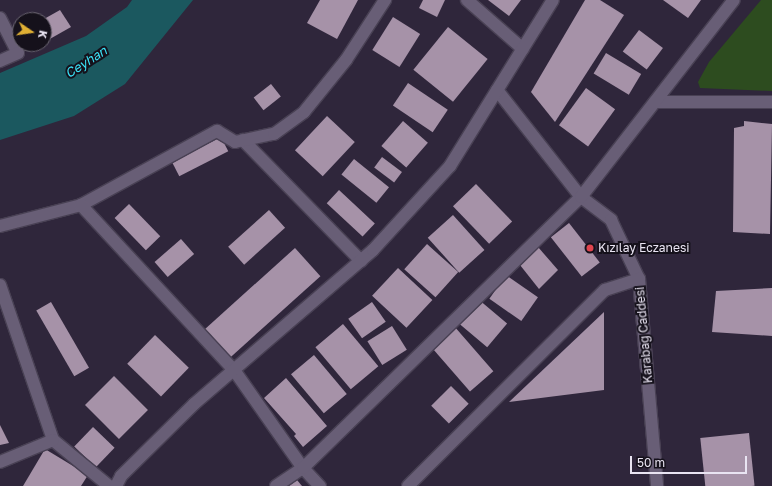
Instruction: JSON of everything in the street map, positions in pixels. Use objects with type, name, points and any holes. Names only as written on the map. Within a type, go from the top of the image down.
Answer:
[{"type":"street","points":[[0,226],[81,205],[217,131],[235,142],[274,134],[304,112],[346,60],[385,0]]},
{"type":"street","points":[[467,0],[523,49]]},
{"type":"street","points":[[116,486],[121,476],[194,404],[361,261],[450,166],[553,0]]},
{"type":"street","points":[[276,486],[303,468],[581,197],[734,0]]},
{"type":"street","points":[[0,18],[18,53],[0,61]]},
{"type":"street","name":"Karabağ Caddesi","points":[[497,90],[581,197],[611,220],[639,279],[657,486]]},
{"type":"street","points":[[655,102],[772,102]]},
{"type":"street","points":[[243,140],[361,261]]},
{"type":"street","points":[[81,205],[234,370],[303,468],[320,486]]},
{"type":"street","points":[[408,486],[605,290],[639,279]]},
{"type":"street","points":[[0,286],[53,440],[109,486]]},
{"type":"street","points":[[0,462],[53,440]]},
{"type":"shaded area","points":[[761,0],[772,0],[772,91],[700,88],[698,82],[709,62]]},
{"type":"water","name":"Ceyhan","points":[[132,0],[193,0],[125,84],[74,116],[0,140],[0,73],[52,52],[52,51],[86,36],[127,7]]},
{"type":"building","points":[[320,0],[358,0],[337,39],[307,23]]},
{"type":"building","points":[[423,0],[445,0],[437,17],[419,8]]},
{"type":"building","points":[[488,0],[521,0],[509,16]]},
{"type":"building","points":[[585,0],[600,0],[624,15],[555,122],[531,92]]},
{"type":"building","points":[[663,0],[701,0],[688,18]]},
{"type":"building","points":[[60,10],[71,27],[52,38],[52,14]]},
{"type":"building","points":[[393,17],[420,34],[399,67],[372,50]]},
{"type":"building","points":[[448,27],[488,59],[453,102],[413,70]]},
{"type":"building","points":[[639,30],[663,48],[647,70],[623,52]]},
{"type":"building","points":[[606,53],[641,74],[629,95],[594,74]]},
{"type":"building","points":[[408,83],[448,110],[433,132],[393,105]]},
{"type":"building","points":[[271,84],[281,97],[264,110],[254,98]]},
{"type":"building","points":[[586,88],[615,109],[588,146],[559,125]]},
{"type":"building","points":[[327,116],[355,142],[323,176],[295,150]]},
{"type":"building","points":[[403,121],[428,143],[406,168],[381,146]]},
{"type":"building","points":[[744,121],[772,124],[770,234],[733,232],[734,128],[744,126]]},
{"type":"building","points":[[221,137],[228,151],[179,176],[172,162]]},
{"type":"building","points":[[382,157],[402,172],[394,182],[374,167]]},
{"type":"building","points":[[354,159],[389,187],[376,203],[341,175]]},
{"type":"building","points":[[476,184],[512,221],[489,244],[453,206]]},
{"type":"building","points":[[339,190],[375,223],[363,237],[327,203]]},
{"type":"building","points":[[129,204],[160,236],[146,250],[115,218]]},
{"type":"building","points":[[269,210],[285,228],[244,265],[228,247]]},
{"type":"building","points":[[453,215],[484,250],[459,273],[428,238]]},
{"type":"building","points":[[569,223],[600,262],[582,277],[551,237]]},
{"type":"building","points":[[181,239],[194,254],[168,277],[155,262]]},
{"type":"building","points":[[427,244],[458,272],[435,297],[404,269]]},
{"type":"building","points":[[538,247],[558,270],[539,289],[520,265]]},
{"type":"building","points":[[295,248],[320,276],[231,357],[205,329]]},
{"type":"building","points":[[398,268],[432,300],[406,328],[372,296]]},
{"type":"building","points":[[506,275],[538,297],[521,321],[489,299]]},
{"type":"building","points":[[772,288],[772,336],[712,332],[716,291]]},
{"type":"building","points":[[478,299],[507,323],[487,347],[458,323]]},
{"type":"building","points":[[51,302],[89,368],[74,376],[36,310]]},
{"type":"building","points":[[372,302],[386,322],[362,338],[348,319]]},
{"type":"building","points":[[604,312],[604,390],[509,402]]},
{"type":"building","points":[[343,324],[378,366],[351,389],[315,347]]},
{"type":"building","points":[[392,326],[407,350],[382,365],[367,341]]},
{"type":"building","points":[[454,326],[493,371],[470,392],[431,346]]},
{"type":"building","points":[[155,335],[189,368],[161,396],[127,364]]},
{"type":"building","points":[[314,355],[347,394],[324,413],[291,374]]},
{"type":"building","points":[[114,376],[148,410],[119,439],[85,405]]},
{"type":"building","points":[[286,378],[327,426],[303,447],[294,436],[296,434],[264,398]]},
{"type":"building","points":[[451,386],[469,404],[449,423],[431,406]]},
{"type":"building","points":[[0,425],[9,443],[0,445]]},
{"type":"building","points":[[93,427],[115,448],[96,467],[74,446]]},
{"type":"building","points":[[749,433],[755,486],[705,486],[700,438]]},
{"type":"building","points":[[45,449],[88,475],[81,486],[23,486]]},
{"type":"building","points":[[297,480],[302,486],[289,486]]},
{"type":"place","name":"Kızılay Eczanesi","points":[[590,248]]}]
